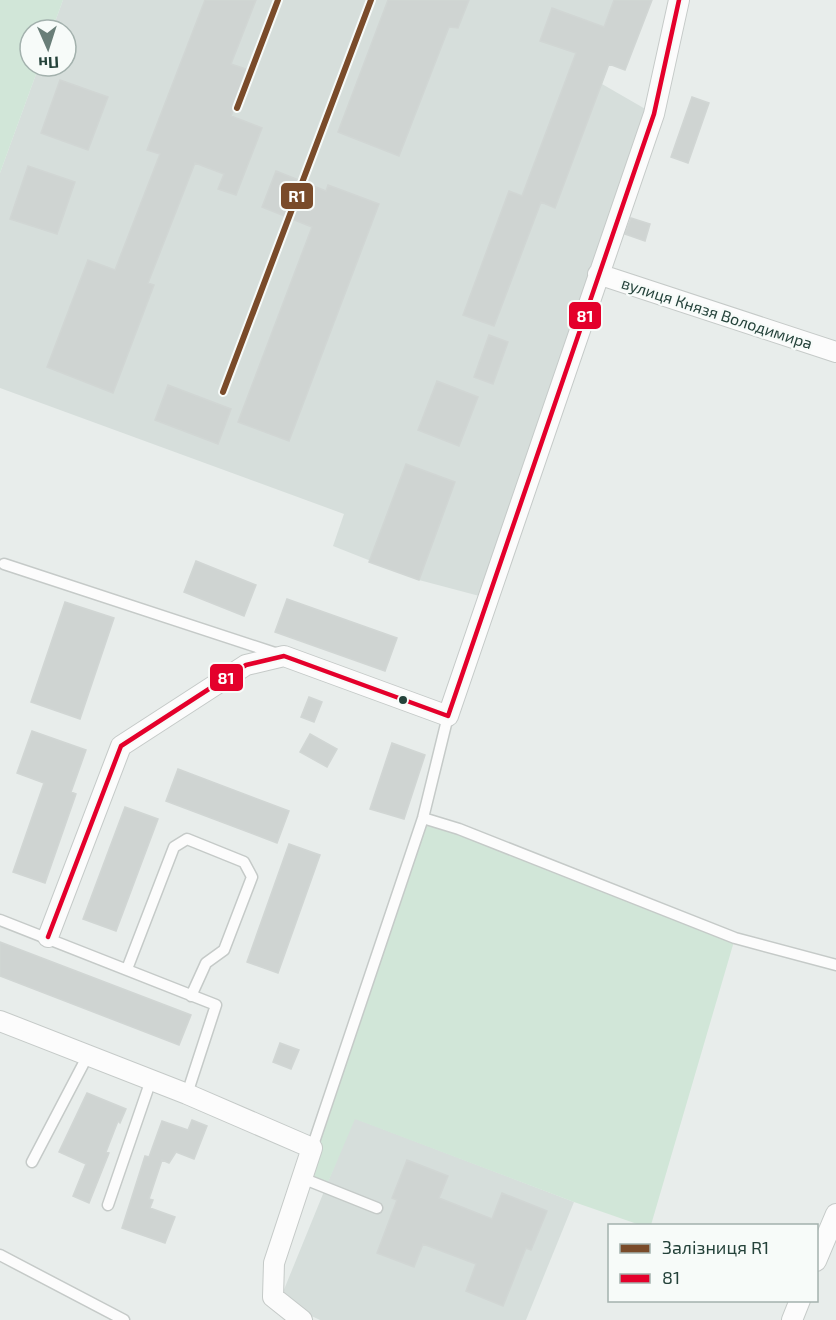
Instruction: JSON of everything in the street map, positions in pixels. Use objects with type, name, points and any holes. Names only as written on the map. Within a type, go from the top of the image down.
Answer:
[{"type":"street","points":[[48,937],[122,746],[246,665],[284,656],[448,716],[654,114],[679,0]]},
{"type":"street","name":"вулиця Князя Володимира","points":[[598,274],[836,352]]},
{"type":"street","points":[[0,1021],[187,1094],[312,1148],[274,1263],[273,1297],[302,1320]]},
{"type":"street","points":[[818,1256],[836,1214]]},
{"type":"street","points":[[792,1320],[799,1302]]},
{"type":"lane","points":[[4,564],[284,656]]},
{"type":"lane","points":[[312,1148],[423,818],[448,716]]},
{"type":"lane","points":[[423,818],[735,938],[836,965]]},
{"type":"lane","points":[[127,969],[174,847],[187,839],[235,858],[244,862],[252,877],[224,950],[206,963],[191,996]]},
{"type":"lane","points":[[0,920],[216,1005],[187,1094]]},
{"type":"lane","points":[[32,1162],[88,1055]]},
{"type":"lane","points":[[108,1205],[151,1080]]},
{"type":"lane","points":[[302,1178],[377,1208]]},
{"type":"lane","points":[[0,1255],[124,1320]]},
{"type":"shaded area","points":[[63,0],[614,0],[592,57],[609,64],[602,84],[654,114],[487,598],[419,580],[333,546],[344,514],[0,388],[0,173],[35,78],[78,78],[78,18],[56,18]]},
{"type":"shaded area","points":[[354,1118],[574,1202],[526,1320],[320,1320],[301,1311],[283,1292]]},
{"type":"green space","points":[[0,0],[63,0],[56,18],[18,18],[18,78],[35,78],[0,173]]},
{"type":"green space","points":[[423,818],[735,938],[651,1224],[637,1224],[574,1202],[355,1119],[326,1187],[302,1178]]},
{"type":"building","points":[[205,0],[256,0],[231,64],[249,70],[231,116],[262,128],[236,195],[218,189],[224,174],[195,163],[148,283],[154,285],[113,393],[47,367],[88,260],[115,270],[160,154],[147,150]]},
{"type":"building","points":[[388,0],[469,0],[458,28],[449,27],[399,156],[338,132]]},
{"type":"building","points":[[614,0],[652,0],[625,70],[609,64],[555,208],[541,202],[494,326],[463,315],[509,191],[522,196],[576,53],[540,41],[552,8],[604,27]]},
{"type":"building","points":[[60,80],[108,97],[88,150],[41,133]]},
{"type":"building","points":[[692,97],[709,103],[688,163],[671,157]]},
{"type":"building","points":[[28,166],[75,182],[57,234],[10,219]]},
{"type":"building","points":[[276,171],[326,191],[328,185],[379,204],[289,441],[238,422],[312,227],[262,207]]},
{"type":"building","points":[[631,218],[650,224],[645,241],[625,234]]},
{"type":"building","points":[[489,335],[508,342],[493,384],[474,377]]},
{"type":"building","points":[[437,381],[478,397],[459,446],[418,430]]},
{"type":"building","points":[[168,385],[231,409],[218,444],[155,420]]},
{"type":"building","points":[[406,464],[455,482],[419,580],[369,562]]},
{"type":"building","points":[[196,561],[256,585],[244,616],[184,592]]},
{"type":"building","points":[[287,599],[397,638],[385,671],[275,632]]},
{"type":"building","points":[[65,602],[114,618],[80,719],[31,702]]},
{"type":"building","points":[[309,697],[322,702],[314,722],[301,717]]},
{"type":"building","points":[[32,731],[86,750],[71,792],[76,794],[45,883],[13,872],[44,783],[17,773]]},
{"type":"building","points":[[310,734],[337,749],[327,767],[300,752]]},
{"type":"building","points":[[392,743],[425,755],[404,819],[370,809]]},
{"type":"building","points":[[178,769],[289,811],[277,843],[166,801]]},
{"type":"building","points":[[125,807],[158,819],[116,931],[83,919]]},
{"type":"building","points":[[289,844],[320,855],[278,973],[247,962]]},
{"type":"building","points":[[0,942],[191,1015],[179,1045],[0,976]]},
{"type":"building","points":[[280,1043],[299,1050],[291,1069],[273,1062]]},
{"type":"building","points":[[87,1093],[126,1109],[120,1123],[118,1121],[106,1152],[109,1153],[89,1203],[73,1196],[86,1164],[59,1152]]},
{"type":"building","points":[[192,1120],[207,1126],[194,1159],[176,1152],[169,1163],[162,1160],[149,1199],[153,1200],[150,1208],[175,1217],[165,1243],[122,1228],[145,1156],[149,1157],[162,1121],[188,1130]]},
{"type":"building","points":[[407,1160],[448,1176],[439,1198],[492,1219],[502,1193],[547,1211],[531,1250],[526,1248],[503,1306],[466,1291],[476,1264],[423,1244],[414,1267],[377,1253],[397,1200],[392,1198]]},
{"type":"rail line","name":"R1","points":[[237,108],[278,0]]},
{"type":"rail line","name":"R1","points":[[223,392],[371,0]]},
{"type":"transit line","name":"81","points":[[48,937],[121,746],[246,665],[284,656],[448,716],[654,114],[679,0]]}]
